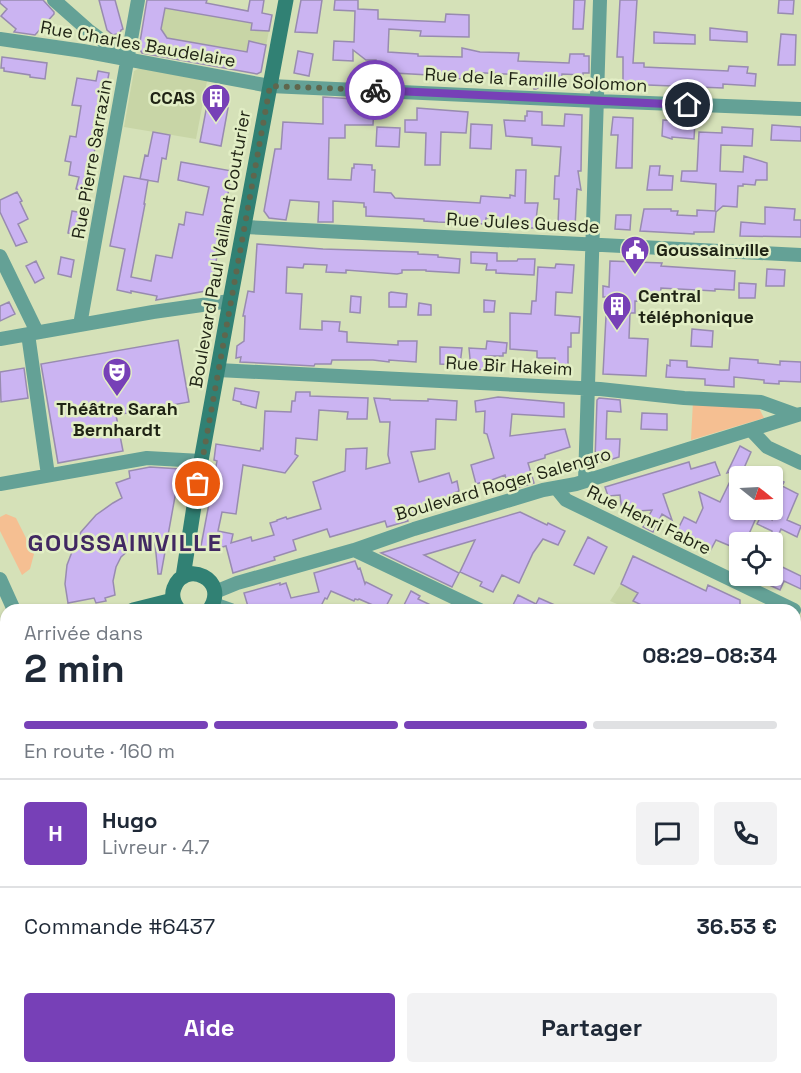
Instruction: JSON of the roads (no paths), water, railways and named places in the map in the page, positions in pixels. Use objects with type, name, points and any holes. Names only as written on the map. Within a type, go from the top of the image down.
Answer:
[{"type":"street","points":[[54,0],[87,30],[127,59]]},
{"type":"street","name":"Rue Pierre Sarrazin","points":[[80,325],[138,0]]},
{"type":"street","name":"Boulevard Paul Vaillant Couturier","points":[[176,604],[174,587],[183,577],[201,461],[286,0]]},
{"type":"street","points":[[585,481],[600,0]]},
{"type":"street","name":"Rue Charles Baudelaire","points":[[0,39],[127,59],[270,86]]},
{"type":"street","name":"Rue de la Famille Solomon","points":[[270,86],[801,109]]},
{"type":"street","name":"Rue Jules Guesde","points":[[244,227],[801,255]]},
{"type":"street","points":[[0,256],[32,333],[48,475]]},
{"type":"street","points":[[0,339],[230,301]]},
{"type":"street","name":"Rue Bir Hakeim","points":[[218,370],[588,388],[684,398],[761,402],[799,414]]},
{"type":"street","name":"Boulevard Roger Salengro","points":[[213,602],[237,583],[354,550],[414,529],[543,490],[557,489],[585,481],[799,414]]},
{"type":"street","points":[[751,430],[767,447],[801,463]]},
{"type":"street","points":[[0,484],[147,458],[201,461]]},
{"type":"street","name":"Rue Henri Fabre","points":[[557,489],[566,500],[780,604]]},
{"type":"street","points":[[354,550],[467,604]]},
{"type":"street","points":[[183,577],[194,574],[204,576],[213,585],[213,602]]},
{"type":"street","points":[[0,579],[11,604]]},
{"type":"place","name":"CCAS","points":[[216,124]]},
{"type":"place","name":"Goussainville","points":[[635,276]]},
{"type":"place","name":"Central téléphonique","points":[[617,332]]},
{"type":"place","name":"Théâtre Sarah Bernhardt","points":[[117,398]]},
{"type":"district","name":"GOUSSAINVILLE","points":[[125,543]]}]
